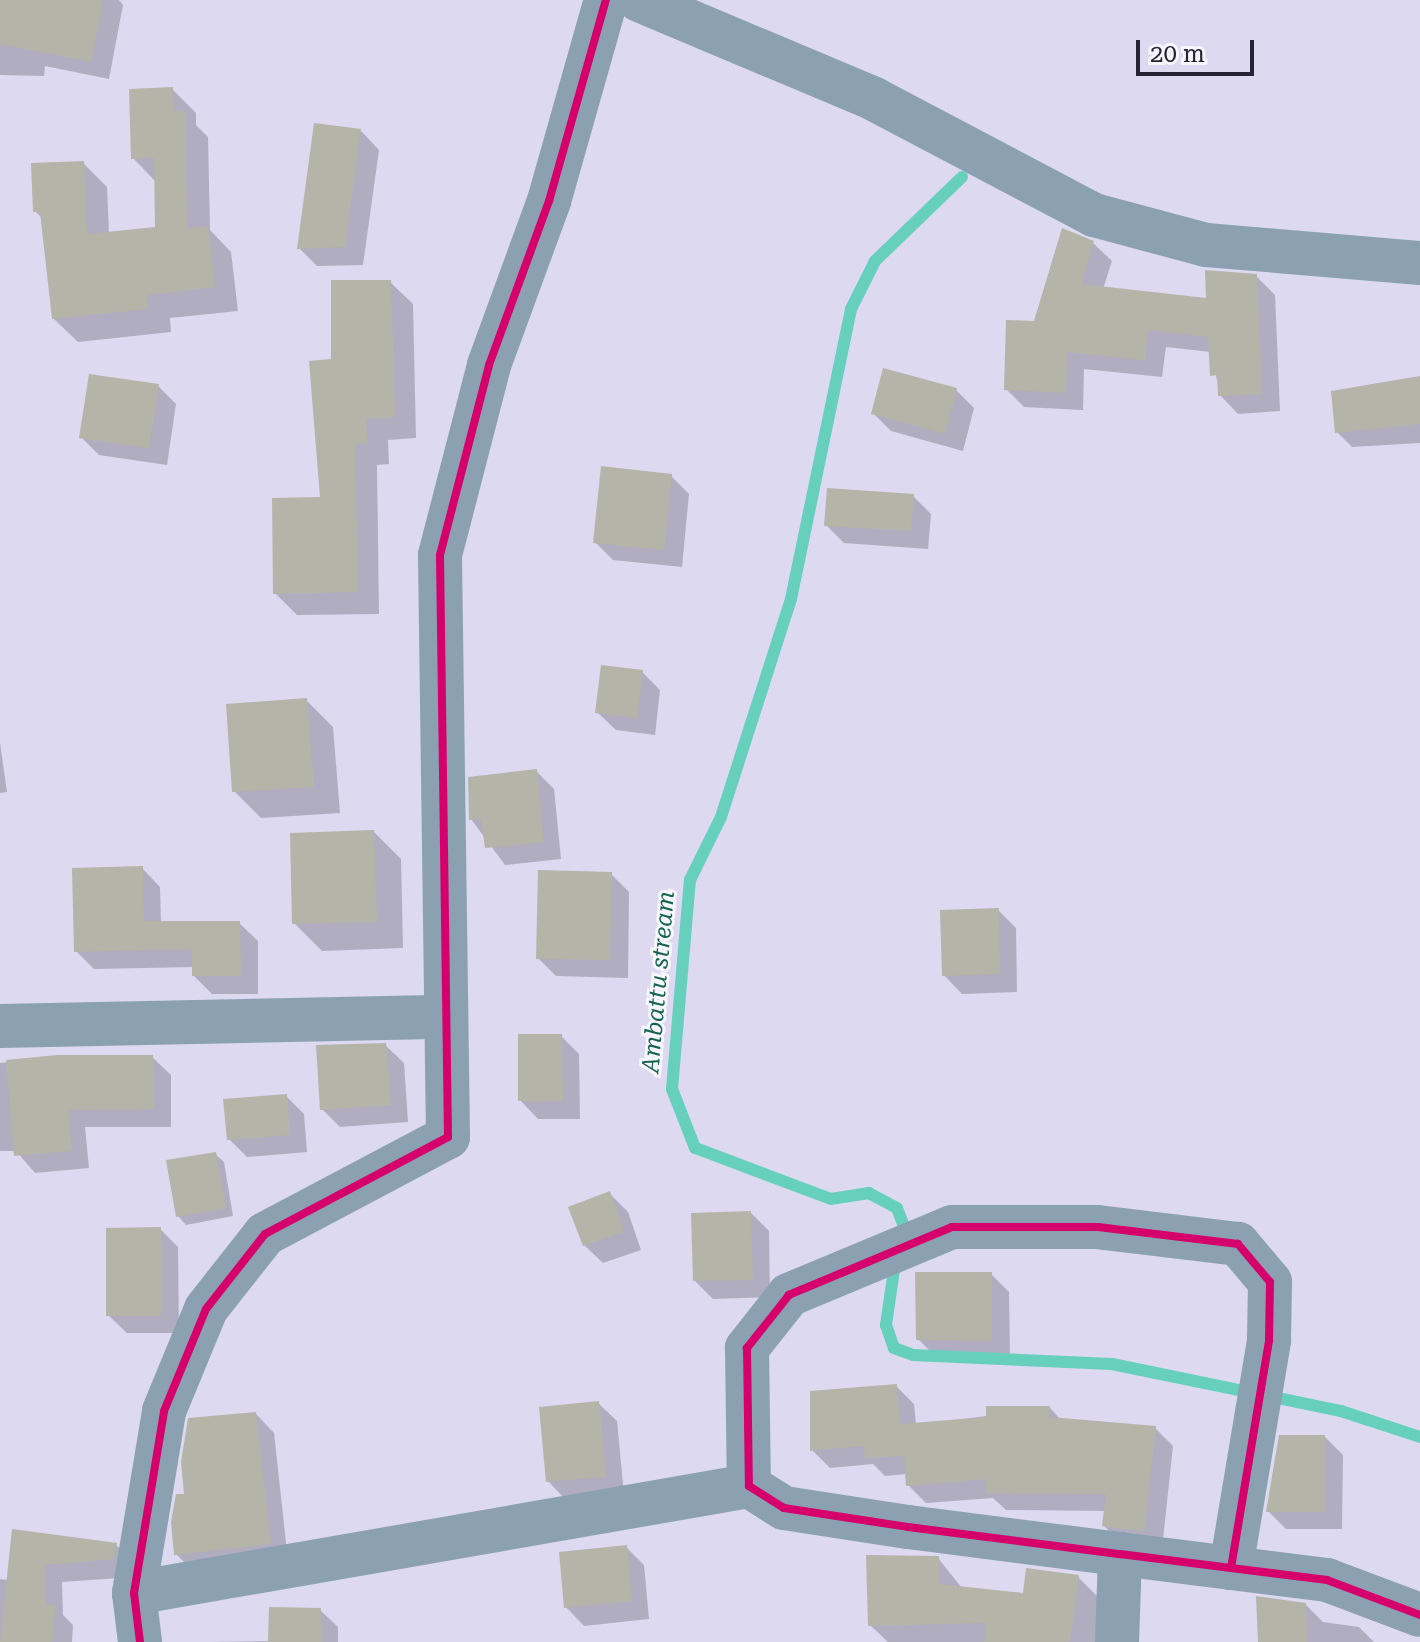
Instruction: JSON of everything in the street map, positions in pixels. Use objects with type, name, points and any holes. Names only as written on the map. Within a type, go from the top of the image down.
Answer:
[{"type":"street","points":[[140,1642],[134,1593],[164,1411],[206,1309],[265,1234],[448,1137],[440,555],[489,365],[549,201],[606,0]]},
{"type":"street","points":[[639,0],[874,99],[1094,215],[1206,245],[1420,263]]},
{"type":"street","points":[[0,1026],[446,1017]]},
{"type":"street","points":[[749,1486],[747,1348],[789,1295],[952,1227],[1098,1227],[1238,1244],[1270,1282],[1265,1368],[1231,1568]]},
{"type":"street","points":[[134,1593],[749,1486],[784,1508],[1327,1580],[1420,1615]]},
{"type":"street","points":[[1117,1642],[1120,1554]]},
{"type":"building","points":[[0,0],[103,0],[91,62],[0,44]]},
{"type":"building","points":[[173,87],[173,111],[185,111],[187,228],[208,226],[215,287],[147,295],[148,309],[52,319],[40,212],[33,212],[31,163],[84,161],[87,234],[155,227],[154,158],[131,159],[129,89]]},
{"type":"building","points":[[314,123],[361,129],[345,247],[297,249]]},
{"type":"building","points":[[1062,228],[1094,241],[1081,284],[1206,298],[1205,270],[1257,274],[1262,394],[1218,396],[1217,375],[1210,376],[1208,337],[1148,330],[1145,360],[1067,352],[1066,393],[1004,390],[1006,320],[1034,321]]},
{"type":"building","points":[[331,280],[391,280],[395,417],[366,419],[368,443],[355,444],[358,592],[273,594],[272,498],[320,497],[309,361],[331,359]]},
{"type":"building","points":[[883,368],[957,388],[945,434],[871,414]]},
{"type":"building","points":[[89,374],[159,384],[149,448],[79,438]]},
{"type":"building","points":[[1420,376],[1420,424],[1335,433],[1331,391]]},
{"type":"building","points":[[601,466],[672,474],[664,550],[593,543]]},
{"type":"building","points":[[827,488],[914,494],[911,531],[824,526]]},
{"type":"building","points":[[601,665],[643,670],[637,718],[595,713]]},
{"type":"building","points":[[307,698],[314,787],[232,792],[226,704]]},
{"type":"building","points":[[537,769],[544,842],[485,848],[481,819],[469,820],[468,777]]},
{"type":"building","points":[[374,830],[377,922],[292,924],[290,833]]},
{"type":"building","points":[[143,866],[144,921],[240,921],[241,976],[192,976],[192,949],[74,952],[72,868]]},
{"type":"building","points":[[538,870],[612,872],[610,960],[536,959]]},
{"type":"building","points":[[999,908],[1000,974],[942,976],[940,910]]},
{"type":"building","points":[[518,1034],[562,1034],[563,1101],[518,1101]]},
{"type":"building","points":[[386,1043],[391,1105],[320,1110],[316,1045]]},
{"type":"building","points":[[57,1055],[153,1055],[154,1109],[68,1110],[72,1151],[14,1156],[6,1060]]},
{"type":"building","points":[[287,1094],[290,1135],[227,1140],[223,1099]]},
{"type":"building","points":[[216,1152],[226,1208],[176,1217],[166,1160]]},
{"type":"building","points":[[610,1191],[624,1232],[583,1246],[568,1207]]},
{"type":"building","points":[[751,1211],[753,1280],[693,1281],[691,1213]]},
{"type":"building","points":[[161,1227],[161,1316],[106,1316],[106,1228]]},
{"type":"building","points":[[915,1272],[992,1272],[992,1341],[916,1340]]},
{"type":"building","points":[[897,1384],[900,1424],[986,1417],[986,1406],[1050,1406],[1050,1417],[1156,1426],[1144,1532],[1102,1526],[1106,1494],[986,1493],[986,1479],[906,1486],[904,1456],[865,1458],[864,1446],[810,1451],[810,1391]]},
{"type":"building","points":[[599,1401],[606,1477],[546,1482],[539,1407]]},
{"type":"building","points":[[256,1412],[271,1544],[174,1555],[171,1522],[176,1494],[184,1494],[181,1462],[188,1418]]},
{"type":"building","points":[[1279,1435],[1325,1435],[1325,1512],[1266,1512]]},
{"type":"building","points":[[12,1529],[117,1543],[114,1559],[45,1565],[46,1605],[56,1605],[52,1642],[0,1642]]},
{"type":"building","points":[[627,1545],[632,1601],[564,1608],[559,1552]]},
{"type":"building","points":[[866,1555],[939,1556],[939,1584],[1023,1593],[1026,1568],[1079,1575],[1070,1642],[984,1642],[986,1623],[868,1626]]},
{"type":"building","points":[[1256,1596],[1306,1603],[1307,1642],[1258,1642]]},
{"type":"building","points":[[269,1607],[321,1608],[321,1642],[268,1642]]},
{"type":"waterway","name":"Ambattu stream","points":[[902,1238],[905,1229],[897,1208],[869,1193],[831,1199],[695,1148],[672,1089],[690,880],[721,817],[791,599],[851,309],[875,261],[962,177]]},
{"type":"waterway","name":"Ambattu stream","points":[[895,1263],[886,1325],[894,1348],[913,1355],[1112,1364],[1341,1411],[1420,1437]]},
{"type":"cycle path","points":[[140,1642],[134,1593],[164,1411],[206,1309],[265,1234],[448,1137],[440,555],[489,365],[549,201],[606,0]]},
{"type":"cycle path","points":[[1231,1568],[1269,1340],[1270,1282],[1238,1244],[1098,1227],[952,1227],[789,1295],[747,1348],[749,1486],[784,1508],[908,1527],[1120,1554],[1231,1568],[1327,1580],[1420,1615]]}]
